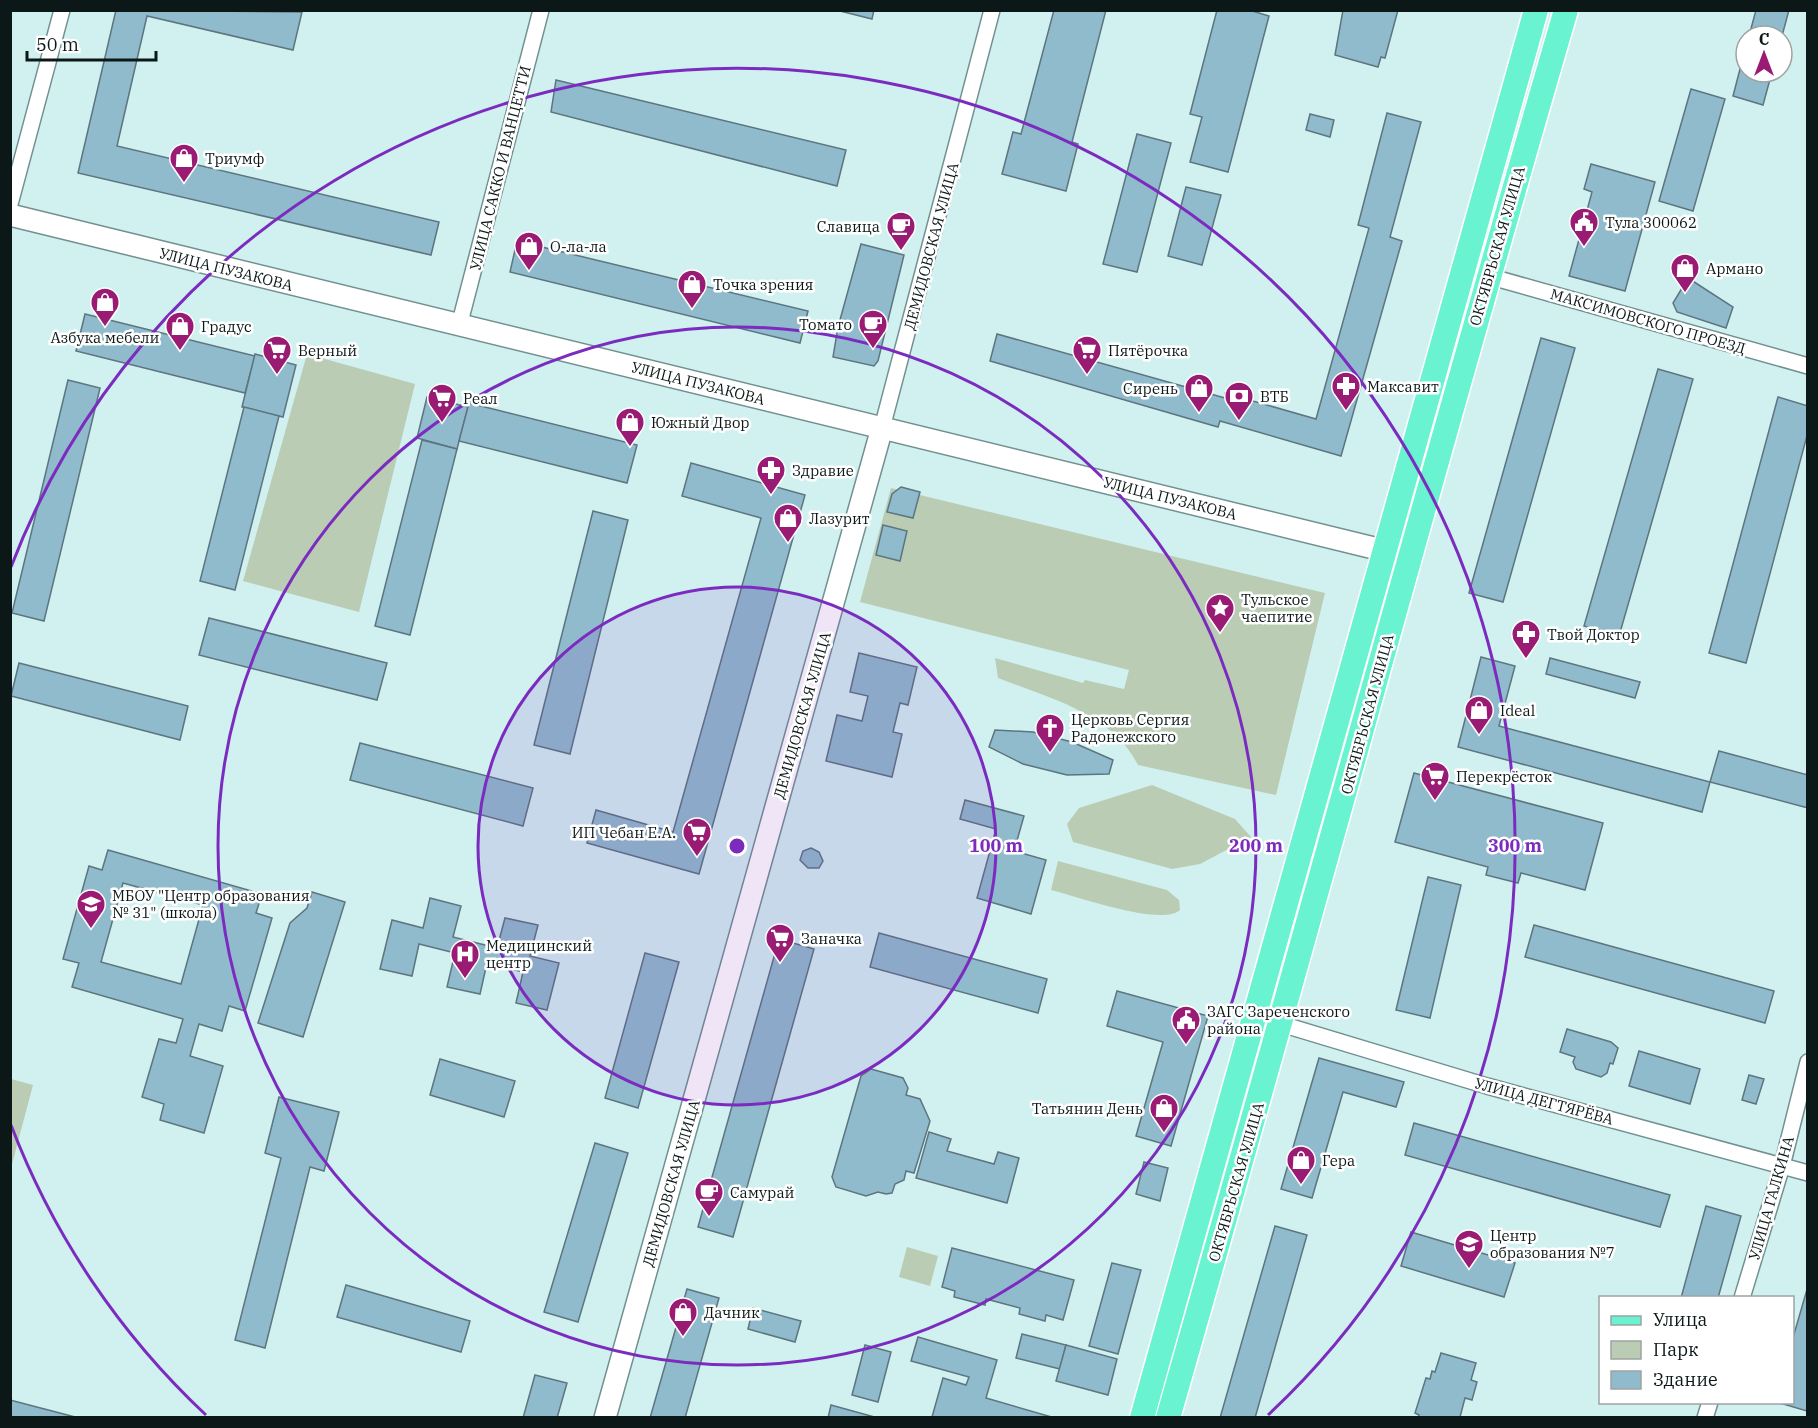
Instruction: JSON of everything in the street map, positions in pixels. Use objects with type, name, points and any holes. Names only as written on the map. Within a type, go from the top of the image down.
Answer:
[{"type":"main road","name":"ОКТЯБРЬСКАЯ УЛИЦА","points":[[1142,1418],[1536,10]]},
{"type":"main road","name":"ОКТЯБРЬСКАЯ УЛИЦА","points":[[1168,1418],[1281,1024],[1488,276],[1566,10]]},
{"type":"main road","points":[[1386,551],[1410,557]]},
{"type":"main road","points":[[1373,596],[1398,602]]},
{"type":"street","points":[[10,204],[62,10]]},
{"type":"street","name":"УЛИЦА САККО И ВАНЦЕТТИ","points":[[459,326],[541,10]]},
{"type":"street","name":"ДЕМИДОВСКАЯ УЛИЦА","points":[[605,1418],[882,428],[992,10]]},
{"type":"street","name":"УЛИЦА ПУЗАКОВА","points":[[10,215],[1386,551]]},
{"type":"street","name":"МАКСИМОВСКОГО ПРОЕЗД","points":[[1488,276],[1808,366]]},
{"type":"street","name":"УЛИЦА ДЕГТЯРЁВА","points":[[1281,1024],[1487,1086],[1808,1173]]},
{"type":"street","name":"УЛИЦА ГАЛКИНА","points":[[1743,1296],[1782,1166],[1808,1062]]},
{"type":"green space","points":[[307,354],[415,384],[359,612],[243,581]]},
{"type":"green space","points":[[891,488],[1325,593],[1276,795],[1138,765],[1127,747],[1095,720],[1057,701],[998,678],[995,658],[1083,683],[1085,680],[1124,689],[1129,670],[860,602]]},
{"type":"green space","points":[[1152,785],[1235,819],[1251,837],[1200,864],[1172,869],[1073,842],[1067,824],[1079,808]]},
{"type":"green space","points":[[1058,861],[1167,890],[1179,900],[1180,910],[1170,914],[1156,915],[1138,913],[1051,890]]},
{"type":"green space","points":[[10,1079],[33,1085],[11,1168]]},
{"type":"green space","points":[[907,1247],[938,1256],[930,1286],[899,1277]]},
{"type":"building","points":[[116,10],[302,12],[293,50],[147,16],[117,146],[439,222],[431,255],[78,173]]},
{"type":"building","points":[[836,10],[874,10],[872,19]]},
{"type":"building","points":[[1054,10],[1106,10],[1072,142],[1078,144],[1066,191],[1002,174],[1013,132],[1021,134]]},
{"type":"building","points":[[1217,10],[1249,10],[1269,16],[1228,172],[1190,162],[1202,117],[1190,114]]},
{"type":"building","points":[[1343,10],[1398,10],[1385,58],[1381,57],[1378,67],[1335,55]]},
{"type":"building","points":[[1756,10],[1789,10],[1785,24],[1752,24]]},
{"type":"building","points":[[556,80],[846,150],[837,186],[551,112]]},
{"type":"building","points":[[1736,84],[1769,84],[1763,105],[1733,96]]},
{"type":"building","points":[[1691,89],[1725,99],[1693,211],[1659,201]]},
{"type":"building","points":[[1387,113],[1421,122],[1390,237],[1402,241],[1341,456],[1220,421],[1218,427],[990,361],[997,334],[1225,398],[1225,393],[1316,419],[1369,228],[1358,225]]},
{"type":"building","points":[[1310,114],[1334,120],[1330,137],[1306,130]]},
{"type":"building","points":[[1137,134],[1171,143],[1137,272],[1103,264]]},
{"type":"building","points":[[1591,164],[1655,182],[1625,291],[1569,276],[1592,192],[1584,189]]},
{"type":"building","points":[[1186,187],[1221,195],[1202,265],[1168,256]]},
{"type":"building","points":[[517,241],[808,311],[800,343],[510,272]]},
{"type":"building","points":[[861,244],[904,255],[878,361],[874,366],[833,357],[838,327]]},
{"type":"building","points":[[1688,278],[1733,307],[1726,328],[1677,312],[1673,303]]},
{"type":"building","points":[[85,314],[255,356],[245,393],[76,351]]},
{"type":"building","points":[[1541,338],[1575,348],[1503,602],[1469,593]]},
{"type":"building","points":[[255,354],[296,365],[283,417],[242,407]]},
{"type":"building","points":[[1658,369],[1693,379],[1619,636],[1584,626]]},
{"type":"building","points":[[68,380],[100,388],[44,621],[12,613]]},
{"type":"building","name":"Реал","points":[[427,397],[468,407],[457,449],[417,438]]},
{"type":"building","points":[[1778,397],[1808,406],[1808,432],[1746,663],[1709,653]]},
{"type":"building","points":[[469,403],[637,445],[627,483],[459,441]]},
{"type":"building","points":[[244,407],[279,416],[235,590],[200,581]]},
{"type":"building","points":[[422,440],[457,449],[410,635],[375,626]]},
{"type":"building","points":[[691,463],[805,495],[699,874],[587,843],[596,810],[673,832],[761,518],[682,496]]},
{"type":"building","points":[[901,487],[920,492],[913,518],[887,512],[892,494]]},
{"type":"building","points":[[593,511],[628,520],[570,754],[534,745]]},
{"type":"building","points":[[883,525],[907,531],[900,561],[876,555]]},
{"type":"building","points":[[209,618],[387,663],[377,700],[199,655]]},
{"type":"building","points":[[859,653],[917,667],[908,705],[900,703],[893,732],[902,734],[892,777],[826,761],[837,715],[862,721],[868,696],[850,692]]},
{"type":"building","points":[[1481,657],[1515,666],[1499,726],[1710,782],[1702,812],[1458,747]]},
{"type":"building","points":[[1550,658],[1640,682],[1635,698],[1546,674]]},
{"type":"building","points":[[19,663],[188,706],[180,740],[11,696]]},
{"type":"building","name":"Церковь Сергия Радонежского","points":[[995,730],[1033,732],[1072,742],[1113,760],[1109,774],[1067,775],[1023,764],[989,747]]},
{"type":"building","points":[[360,743],[533,788],[523,826],[350,780]]},
{"type":"building","points":[[1719,751],[1808,775],[1808,808],[1710,782]]},
{"type":"building","points":[[1414,773],[1603,823],[1585,890],[1521,873],[1518,883],[1486,875],[1488,867],[1395,842]]},
{"type":"building","points":[[965,800],[1024,816],[1014,851],[1046,860],[1031,914],[977,898],[996,829],[960,819]]},
{"type":"building","points":[[811,848],[819,852],[823,861],[819,868],[808,868],[800,860],[803,851]]},
{"type":"building","points":[[108,850],[262,894],[256,913],[272,918],[245,1011],[229,1006],[222,1031],[199,1024],[190,1056],[223,1066],[204,1133],[160,1120],[164,1104],[142,1097],[159,1039],[176,1043],[183,1019],[72,987],[79,963],[63,959],[89,866],[102,870]],"holes":[[[123,883],[203,905],[181,984],[101,962]]]},
{"type":"building","points":[[1428,877],[1461,885],[1430,1018],[1396,1010]]},
{"type":"building","points":[[312,892],[345,902],[303,1037],[258,1023],[290,923],[307,908]]},
{"type":"building","points":[[430,898],[461,906],[453,937],[497,948],[505,918],[538,925],[530,956],[559,963],[547,1010],[516,1003],[523,972],[487,963],[480,994],[447,987],[455,953],[419,944],[412,976],[380,969],[392,920],[423,928]]},
{"type":"building","points":[[1534,925],[1774,991],[1765,1023],[1525,957]]},
{"type":"building","points":[[879,933],[1047,979],[1038,1013],[870,967]]},
{"type":"building","points":[[779,939],[814,949],[733,1237],[698,1227]]},
{"type":"building","points":[[645,953],[679,962],[638,1108],[605,1098]]},
{"type":"building","points":[[1117,991],[1208,1016],[1171,1146],[1136,1136],[1163,1042],[1107,1026]]},
{"type":"building","points":[[1567,1029],[1611,1042],[1618,1048],[1613,1064],[1610,1063],[1607,1073],[1601,1077],[1576,1069],[1573,1062],[1575,1057],[1560,1052]]},
{"type":"building","points":[[1639,1051],[1700,1069],[1690,1104],[1629,1086]]},
{"type":"building","points":[[1319,1058],[1404,1082],[1396,1107],[1343,1092],[1312,1198],[1281,1189]]},
{"type":"building","points":[[440,1059],[515,1081],[504,1117],[430,1095]]},
{"type":"building","points":[[871,1069],[903,1078],[908,1088],[906,1095],[920,1099],[930,1121],[914,1173],[906,1171],[904,1180],[895,1184],[892,1193],[878,1192],[866,1196],[836,1187],[832,1177],[861,1076]]},
{"type":"building","points":[[1749,1075],[1764,1079],[1756,1104],[1742,1100]]},
{"type":"building","points":[[279,1097],[339,1112],[324,1171],[310,1167],[265,1348],[235,1340],[281,1158],[265,1153]]},
{"type":"building","points":[[1414,1123],[1670,1195],[1660,1227],[1405,1155]]},
{"type":"building","points":[[929,1132],[951,1139],[947,1151],[994,1164],[998,1152],[1019,1158],[1007,1203],[916,1178]]},
{"type":"building","points":[[595,1143],[628,1153],[578,1322],[544,1312]]},
{"type":"building","points":[[1144,1162],[1168,1168],[1160,1201],[1136,1194]]},
{"type":"building","points":[[1706,1206],[1741,1216],[1719,1296],[1682,1296]]},
{"type":"building","points":[[1275,1226],[1307,1235],[1255,1418],[1220,1418]]},
{"type":"building","points":[[1411,1232],[1515,1263],[1504,1297],[1401,1266]]},
{"type":"building","points":[[952,1248],[1074,1280],[1063,1320],[1046,1315],[1045,1321],[1019,1314],[1020,1308],[986,1299],[985,1305],[954,1297],[955,1291],[942,1287]]},
{"type":"building","points":[[1112,1263],[1141,1270],[1118,1354],[1089,1346]]},
{"type":"building","points":[[346,1285],[470,1321],[461,1352],[337,1317]]},
{"type":"building","points":[[1808,1286],[1808,1411],[1783,1404],[1794,1404],[1794,1334]]},
{"type":"building","points":[[687,1289],[719,1298],[685,1418],[650,1418]]},
{"type":"building","points":[[753,1308],[801,1321],[795,1342],[748,1329]]},
{"type":"building","points":[[1022,1334],[1066,1345],[1060,1369],[1016,1358]]},
{"type":"building","points":[[918,1337],[997,1360],[986,1398],[1055,1418],[932,1417],[943,1378],[966,1385],[969,1377],[911,1361]]},
{"type":"building","points":[[865,1345],[891,1352],[878,1402],[852,1395]]},
{"type":"building","points":[[1066,1345],[1117,1359],[1108,1395],[1056,1381]]},
{"type":"building","points":[[1441,1353],[1476,1363],[1471,1380],[1477,1382],[1472,1400],[1465,1398],[1460,1417],[1463,1418],[1418,1418],[1419,1415],[1415,1413],[1426,1378],[1430,1379],[1432,1371],[1435,1372]]},
{"type":"building","points":[[535,1375],[567,1383],[557,1418],[523,1418]]},
{"type":"building","points":[[10,1400],[79,1418],[10,1418]]},
{"type":"building","points":[[831,1405],[878,1418],[828,1418]]},
{"type":"place","name":"Триумф","points":[[184,184]]},
{"type":"place","name":"Тула 300062","points":[[1584,248]]},
{"type":"place","name":"Славица","points":[[901,252]]},
{"type":"place","name":"О-ла-ла","points":[[529,272]]},
{"type":"place","name":"Армано","points":[[1685,294]]},
{"type":"place","name":"Точка зрения","points":[[692,310]]},
{"type":"place","name":"Азбука мебели","points":[[105,328]]},
{"type":"place","name":"Томато","points":[[873,350]]},
{"type":"place","name":"Градус","points":[[180,352]]},
{"type":"place","name":"Верный","points":[[277,376]]},
{"type":"place","name":"Пятёрочка","points":[[1087,376]]},
{"type":"place","name":"Максавит","points":[[1346,412]]},
{"type":"place","name":"Сирень","points":[[1199,414]]},
{"type":"place","name":"ВТБ","points":[[1239,422]]},
{"type":"place","name":"Реал","points":[[442,424]]},
{"type":"place","name":"Южный Двор","points":[[630,448]]},
{"type":"place","name":"Здравие","points":[[771,496]]},
{"type":"place","name":"Лазурит","points":[[788,544]]},
{"type":"place","name":"Тульское чаепитие","points":[[1220,634]]},
{"type":"place","name":"Твой Доктор","points":[[1526,660]]},
{"type":"place","name":"Ideal","points":[[1479,736]]},
{"type":"place","name":"Церковь Сергия Радонежского","points":[[1050,754]]},
{"type":"place","name":"Перекрёсток","points":[[1435,802]]},
{"type":"place","name":"ИП Чебан Е.А.","points":[[697,858]]},
{"type":"place","name":"МБОУ \"Центр образования № 31\" (школа)","points":[[91,930]]},
{"type":"place","name":"Заначка","points":[[780,964]]},
{"type":"place","name":"Медицинский центр","points":[[465,980]]},
{"type":"place","name":"ЗАГС Зареченского района","points":[[1186,1046]]},
{"type":"place","name":"Татьянин День","points":[[1164,1134]]},
{"type":"place","name":"Гера","points":[[1301,1186]]},
{"type":"place","name":"Самурай","points":[[709,1218]]},
{"type":"place","name":"Центр образования №7","points":[[1469,1270]]},
{"type":"place","name":"Дачник","points":[[683,1338]]}]
